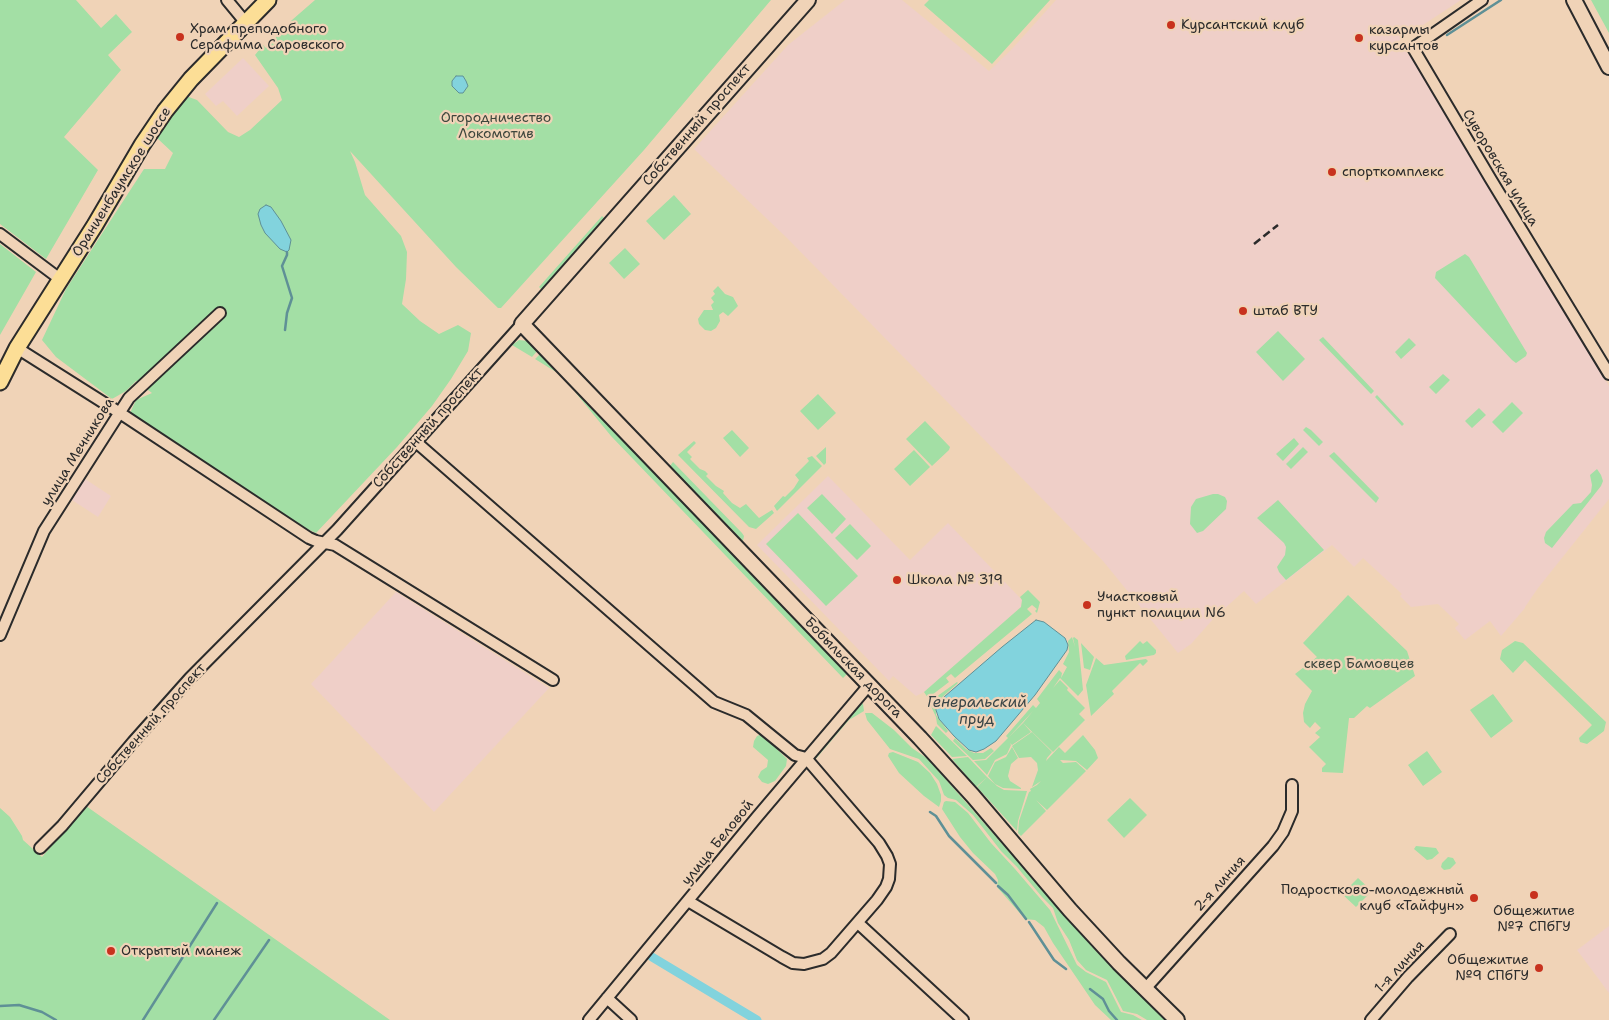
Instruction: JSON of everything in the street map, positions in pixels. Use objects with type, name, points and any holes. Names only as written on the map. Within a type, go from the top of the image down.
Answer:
[{"type":"main road","name":"Ораниенбаумское шоссе","points":[[0,382],[16,348],[164,111],[191,79],[268,0]]},
{"type":"street","points":[[227,0],[246,23]]},
{"type":"street","name":"Собственный проспект","points":[[40,848],[62,826],[190,678],[324,543],[416,442],[808,0]]},
{"type":"street","name":"Суворовская улица","points":[[1482,0],[1413,48],[1609,374]]},
{"type":"street","points":[[1574,0],[1609,67]]},
{"type":"street","points":[[0,234],[60,279]]},
{"type":"street","name":"улица Мечникова","points":[[0,634],[44,531],[129,398],[220,313]]},
{"type":"street","name":"Бобыльская дорога","points":[[522,324],[870,685],[960,781],[1057,895],[1145,989],[1177,1020]]},
{"type":"street","points":[[16,348],[120,413],[309,538],[335,545],[553,680]]},
{"type":"street","points":[[416,442],[714,702],[746,715],[795,755],[806,758],[879,843],[887,856],[890,872],[886,887],[858,923],[831,953],[823,959],[804,964],[792,963],[688,901]]},
{"type":"street","name":"улица Беловой","points":[[589,1020],[806,758],[870,685]]},
{"type":"street","name":"2-я линия","points":[[1145,989],[1273,846],[1283,832],[1292,811],[1292,785]]},
{"type":"street","points":[[858,923],[963,1020]]},
{"type":"street","name":"1-я линия","points":[[1371,1020],[1450,934]]},
{"type":"street","points":[[607,998],[631,1020]]},
{"type":"shaded area","points":[[845,0],[902,0],[989,71],[1011,50],[1056,0],[1461,0],[1397,42],[1409,55],[1413,56],[1414,61],[1609,386],[1609,499],[1538,588],[1525,608],[1501,636],[1490,621],[1465,640],[1455,628],[1459,624],[1438,604],[1411,607],[1400,596],[1402,594],[1363,558],[1354,567],[1332,545],[1256,604],[1244,591],[1214,618],[1191,644],[1178,653],[1103,561],[787,238],[694,149],[788,45]]},
{"type":"shaded area","points":[[243,58],[269,86],[237,116],[223,101],[216,106],[205,94]]},
{"type":"shaded area","name":"Школа № 319","points":[[828,476],[910,560],[948,523],[1022,600],[1021,607],[924,692],[916,696],[893,676],[889,681],[757,545]]},
{"type":"shaded area","points":[[85,479],[111,496],[98,517],[72,500]]},
{"type":"shaded area","points":[[396,592],[549,688],[434,812],[311,684]]},
{"type":"shaded area","points":[[1609,926],[1609,993],[1577,950]]},
{"type":"green space","points":[[0,0],[76,0],[101,28],[116,14],[132,32],[108,55],[121,70],[64,137],[98,170],[46,259],[0,224]]},
{"type":"green space","name":"Огородничество Локомотив","points":[[315,0],[771,0],[644,150],[501,308],[498,308],[456,267],[350,151],[365,195],[401,236],[407,252],[406,279],[402,304],[420,321],[439,334],[458,325],[471,333],[468,351],[432,406],[397,447],[316,533],[307,529],[130,413],[136,400],[152,393],[136,381],[126,391],[112,399],[56,357],[42,340],[66,289],[144,169],[165,169],[173,153],[157,138],[186,96],[197,100],[228,132],[239,137],[250,130],[282,100],[278,88],[255,55],[263,45],[266,48],[292,20]]},
{"type":"green space","points":[[929,0],[1050,0],[992,64],[924,5]]},
{"type":"green space","points":[[1591,0],[1609,0],[1609,33]]},
{"type":"green space","points":[[674,195],[691,214],[664,240],[646,221]]},
{"type":"green space","points":[[602,216],[605,219],[542,290],[539,287]]},
{"type":"green space","points":[[0,244],[36,272],[0,335]]},
{"type":"green space","points":[[625,248],[640,264],[624,279],[609,263]]},
{"type":"green space","points":[[1465,254],[1469,257],[1527,353],[1526,356],[1516,363],[1435,278],[1436,272]]},
{"type":"green space","points":[[718,286],[725,294],[733,297],[738,306],[728,316],[723,312],[719,315],[720,321],[716,328],[711,331],[705,330],[699,324],[698,319],[704,310],[713,310],[711,305],[714,302],[711,298],[715,294],[713,291]]},
{"type":"green space","points":[[1278,331],[1305,359],[1283,381],[1256,352]]},
{"type":"green space","points":[[1323,337],[1374,391],[1371,394],[1319,340]]},
{"type":"green space","points":[[1409,338],[1416,345],[1401,359],[1395,352]]},
{"type":"green space","points":[[519,340],[528,341],[539,349],[532,357],[512,345]]},
{"type":"green space","points":[[542,352],[547,357],[556,372],[535,359]]},
{"type":"green space","points":[[1443,374],[1450,380],[1436,394],[1429,387]]},
{"type":"green space","points":[[575,392],[591,404],[849,672],[843,678],[611,436]]},
{"type":"green space","points":[[818,394],[836,413],[818,430],[800,411]]},
{"type":"green space","points":[[1377,395],[1404,424],[1402,426],[1375,397]]},
{"type":"green space","points":[[1512,402],[1523,413],[1503,433],[1492,422]]},
{"type":"green space","points":[[1479,408],[1486,415],[1472,428],[1465,421]]},
{"type":"green space","points":[[925,421],[950,447],[932,466],[906,439]]},
{"type":"green space","points":[[1306,427],[1323,442],[1319,446],[1303,430]]},
{"type":"green space","points":[[732,430],[749,448],[740,457],[723,438]]},
{"type":"green space","points":[[1294,438],[1299,444],[1283,461],[1276,454]]},
{"type":"green space","points":[[694,441],[696,443],[687,452],[692,457],[690,459],[708,474],[706,476],[724,491],[723,493],[732,503],[740,508],[746,504],[759,518],[772,510],[774,513],[756,529],[749,527],[678,455]]},
{"type":"green space","points":[[826,447],[826,463],[824,465],[816,456]]},
{"type":"green space","points":[[1303,447],[1308,452],[1291,469],[1286,464]]},
{"type":"green space","points":[[914,450],[930,467],[910,486],[894,469]]},
{"type":"green space","points":[[1334,452],[1379,498],[1376,503],[1329,456]]},
{"type":"green space","points":[[812,456],[822,466],[777,511],[774,506],[794,488],[799,480],[795,475],[809,461],[807,458]]},
{"type":"green space","points":[[673,462],[742,533],[744,536],[743,541],[670,466]]},
{"type":"green space","points":[[1597,469],[1603,481],[1601,486],[1552,548],[1545,543],[1546,532],[1573,504],[1581,503],[1591,492],[1590,475]]},
{"type":"green space","points":[[822,494],[846,519],[832,534],[807,508]]},
{"type":"green space","points":[[1213,494],[1225,497],[1227,501],[1226,509],[1203,531],[1197,533],[1190,524],[1191,507],[1196,499]]},
{"type":"green space","points":[[1278,500],[1324,550],[1286,580],[1277,567],[1285,555],[1286,547],[1257,518]]},
{"type":"green space","points":[[798,513],[858,576],[826,606],[766,544]]},
{"type":"green space","points":[[850,524],[871,546],[857,560],[835,538]]},
{"type":"green space","points":[[1028,590],[1040,602],[1037,613],[1035,611],[1037,609],[1032,605],[1027,609],[1032,614],[955,678],[951,674],[946,678],[949,682],[928,698],[924,692],[1021,607],[1022,600],[1020,597]]},
{"type":"green space","name":"сквер Бамовцев","points":[[1348,595],[1407,651],[1415,676],[1370,708],[1367,706],[1354,718],[1349,718],[1343,773],[1322,772],[1322,768],[1326,764],[1309,747],[1320,737],[1315,733],[1321,728],[1315,722],[1310,728],[1304,722],[1305,704],[1312,691],[1295,674],[1317,657],[1303,643]]},
{"type":"green space","points":[[1072,637],[1075,647],[1073,638],[1078,640],[1083,690],[1078,696],[1060,678],[1053,688],[1060,680],[1085,708],[1079,714],[1085,720],[1053,752],[1023,723],[1033,711],[1008,738],[1006,736],[1033,705],[1036,708],[1040,703],[1037,699],[1059,670],[1062,673],[1061,678],[1067,667],[1063,664],[1069,652],[1068,641]]},
{"type":"green space","points":[[1140,641],[1143,644],[1147,641],[1156,650],[1156,653],[1126,660],[1125,656]]},
{"type":"green space","points":[[1515,641],[1523,643],[1606,722],[1604,731],[1587,744],[1580,742],[1579,738],[1592,725],[1525,660],[1513,673],[1500,659],[1502,650]]},
{"type":"green space","points":[[1081,643],[1094,657],[1090,670],[1084,668]]},
{"type":"green space","points":[[1096,658],[1104,665],[1146,659],[1148,661],[1143,666],[1140,663],[1112,691],[1114,694],[1091,716],[1086,685]]},
{"type":"green space","points":[[957,682],[936,705],[936,715],[948,731],[946,733],[937,724],[929,702]]},
{"type":"green space","points":[[1493,694],[1513,721],[1491,738],[1470,710]]},
{"type":"green space","points":[[861,702],[864,711],[849,720],[814,761],[813,758]]},
{"type":"green space","points":[[865,713],[872,713],[894,730],[912,748],[928,759],[1096,951],[1165,1020],[1147,1020],[1137,1014],[1123,1011],[1107,980],[1086,970],[1077,960],[1069,940],[1058,923],[1053,908],[1001,851],[973,815],[956,800],[944,795],[939,781],[919,759],[890,749],[867,720]]},
{"type":"green space","points":[[1023,723],[1031,732],[1012,745],[1010,743],[1007,754],[995,760],[987,775],[974,761],[986,760]]},
{"type":"green space","points":[[936,726],[967,756],[952,757],[931,735]]},
{"type":"green space","points":[[1032,732],[1052,752],[1046,761],[1059,747],[1065,753],[1083,735],[1095,750],[1098,758],[1087,770],[1076,761],[1060,760],[1063,763],[1076,762],[1086,771],[1047,810],[1036,800],[1046,811],[1021,836],[1018,833],[1019,821],[1031,791],[1030,789],[1041,781],[1032,787],[1038,770],[1037,763],[1031,757],[1019,758],[1012,746]]},
{"type":"green space","points":[[762,734],[787,759],[786,766],[775,781],[768,784],[762,782],[758,777],[761,771],[767,767],[768,760],[753,747],[757,736]]},
{"type":"green space","points":[[955,738],[966,749],[974,753],[983,753],[991,748],[994,751],[985,759],[973,760],[953,741]]},
{"type":"green space","points":[[1012,747],[1018,758],[1011,764],[1008,776],[1010,781],[1021,789],[1003,788],[995,784],[988,776],[995,762],[1006,757]]},
{"type":"green space","points":[[1427,751],[1442,772],[1423,786],[1408,765]]},
{"type":"green space","points":[[893,752],[918,762],[930,773],[941,795],[939,807],[899,773],[888,756],[889,753]]},
{"type":"green space","points":[[968,757],[987,777],[976,787],[952,759]]},
{"type":"green space","points":[[987,777],[1004,790],[1027,791],[1017,831],[977,787]]},
{"type":"green space","points":[[1130,798],[1147,815],[1124,838],[1107,820]]},
{"type":"green space","points":[[946,801],[955,802],[968,813],[991,843],[1050,910],[1077,965],[1106,982],[1121,1012],[1142,1020],[1111,1020],[1095,1005],[1044,927],[1035,920],[1025,919],[997,887],[998,880],[995,874],[973,853],[960,837],[942,809]]},
{"type":"green space","points":[[86,806],[390,1020],[0,1020],[0,808],[10,817],[23,840],[42,857]]},
{"type":"green space","points":[[1416,846],[1436,848],[1439,853],[1432,859],[1427,860],[1414,849]]},
{"type":"green space","points":[[1448,857],[1453,858],[1456,863],[1450,869],[1444,870],[1441,867],[1442,863]]},
{"type":"green space","points":[[1358,878],[1372,891],[1356,907],[1342,894]]},
{"type":"water","points":[[456,76],[463,76],[466,81],[468,86],[463,93],[459,93],[452,86],[452,81]]},
{"type":"water","points":[[266,205],[271,207],[281,221],[291,240],[287,252],[280,249],[265,233],[261,225],[258,214],[260,209]]},
{"type":"water","name":"Генеральский пруд","points":[[1036,620],[1044,622],[1065,638],[1068,645],[1067,650],[1035,695],[996,741],[976,752],[969,750],[939,719],[936,710],[937,703]]},
{"type":"waterway","points":[[1447,35],[1501,0]]},
{"type":"waterway","points":[[285,330],[287,313],[292,298],[282,266],[287,252]]},
{"type":"waterway","points":[[930,812],[936,816],[949,836],[996,883]]},
{"type":"waterway","points":[[998,886],[1008,895],[1026,919]]},
{"type":"waterway","points":[[143,1020],[217,903]]},
{"type":"waterway","points":[[1029,922],[1054,960],[1066,969]]},
{"type":"waterway","points":[[214,1020],[269,940]]},
{"type":"waterway","points":[[652,957],[757,1020]]},
{"type":"waterway","points":[[1090,989],[1103,999],[1109,1011],[1117,1020]]},
{"type":"waterway","points":[[0,1006],[19,1005],[42,1012],[56,1020]]},
{"type":"railway","points":[[1254,244],[1278,225]]},
{"type":"place","name":"Курсантский клуб","points":[[1171,25]]},
{"type":"place","name":"Храм преподобного Серафима Саровского","points":[[180,37]]},
{"type":"place","name":"казармы курсантов","points":[[1359,38]]},
{"type":"place","name":"спорткомплекс","points":[[1332,172]]},
{"type":"place","name":"штаб ВТУ","points":[[1243,311]]},
{"type":"place","name":"Школа № 319","points":[[897,580]]},
{"type":"place","name":"Участковый пункт полиции N6","points":[[1087,605]]},
{"type":"place","name":"Общежитие №7 СПбГУ","points":[[1534,895]]},
{"type":"place","name":"Подростково-молодежный клуб «Тайфун»","points":[[1474,898]]},
{"type":"place","name":"Открытый манеж","points":[[111,951]]},
{"type":"place","name":"Общежитие №9 СПбГУ","points":[[1539,968]]}]
